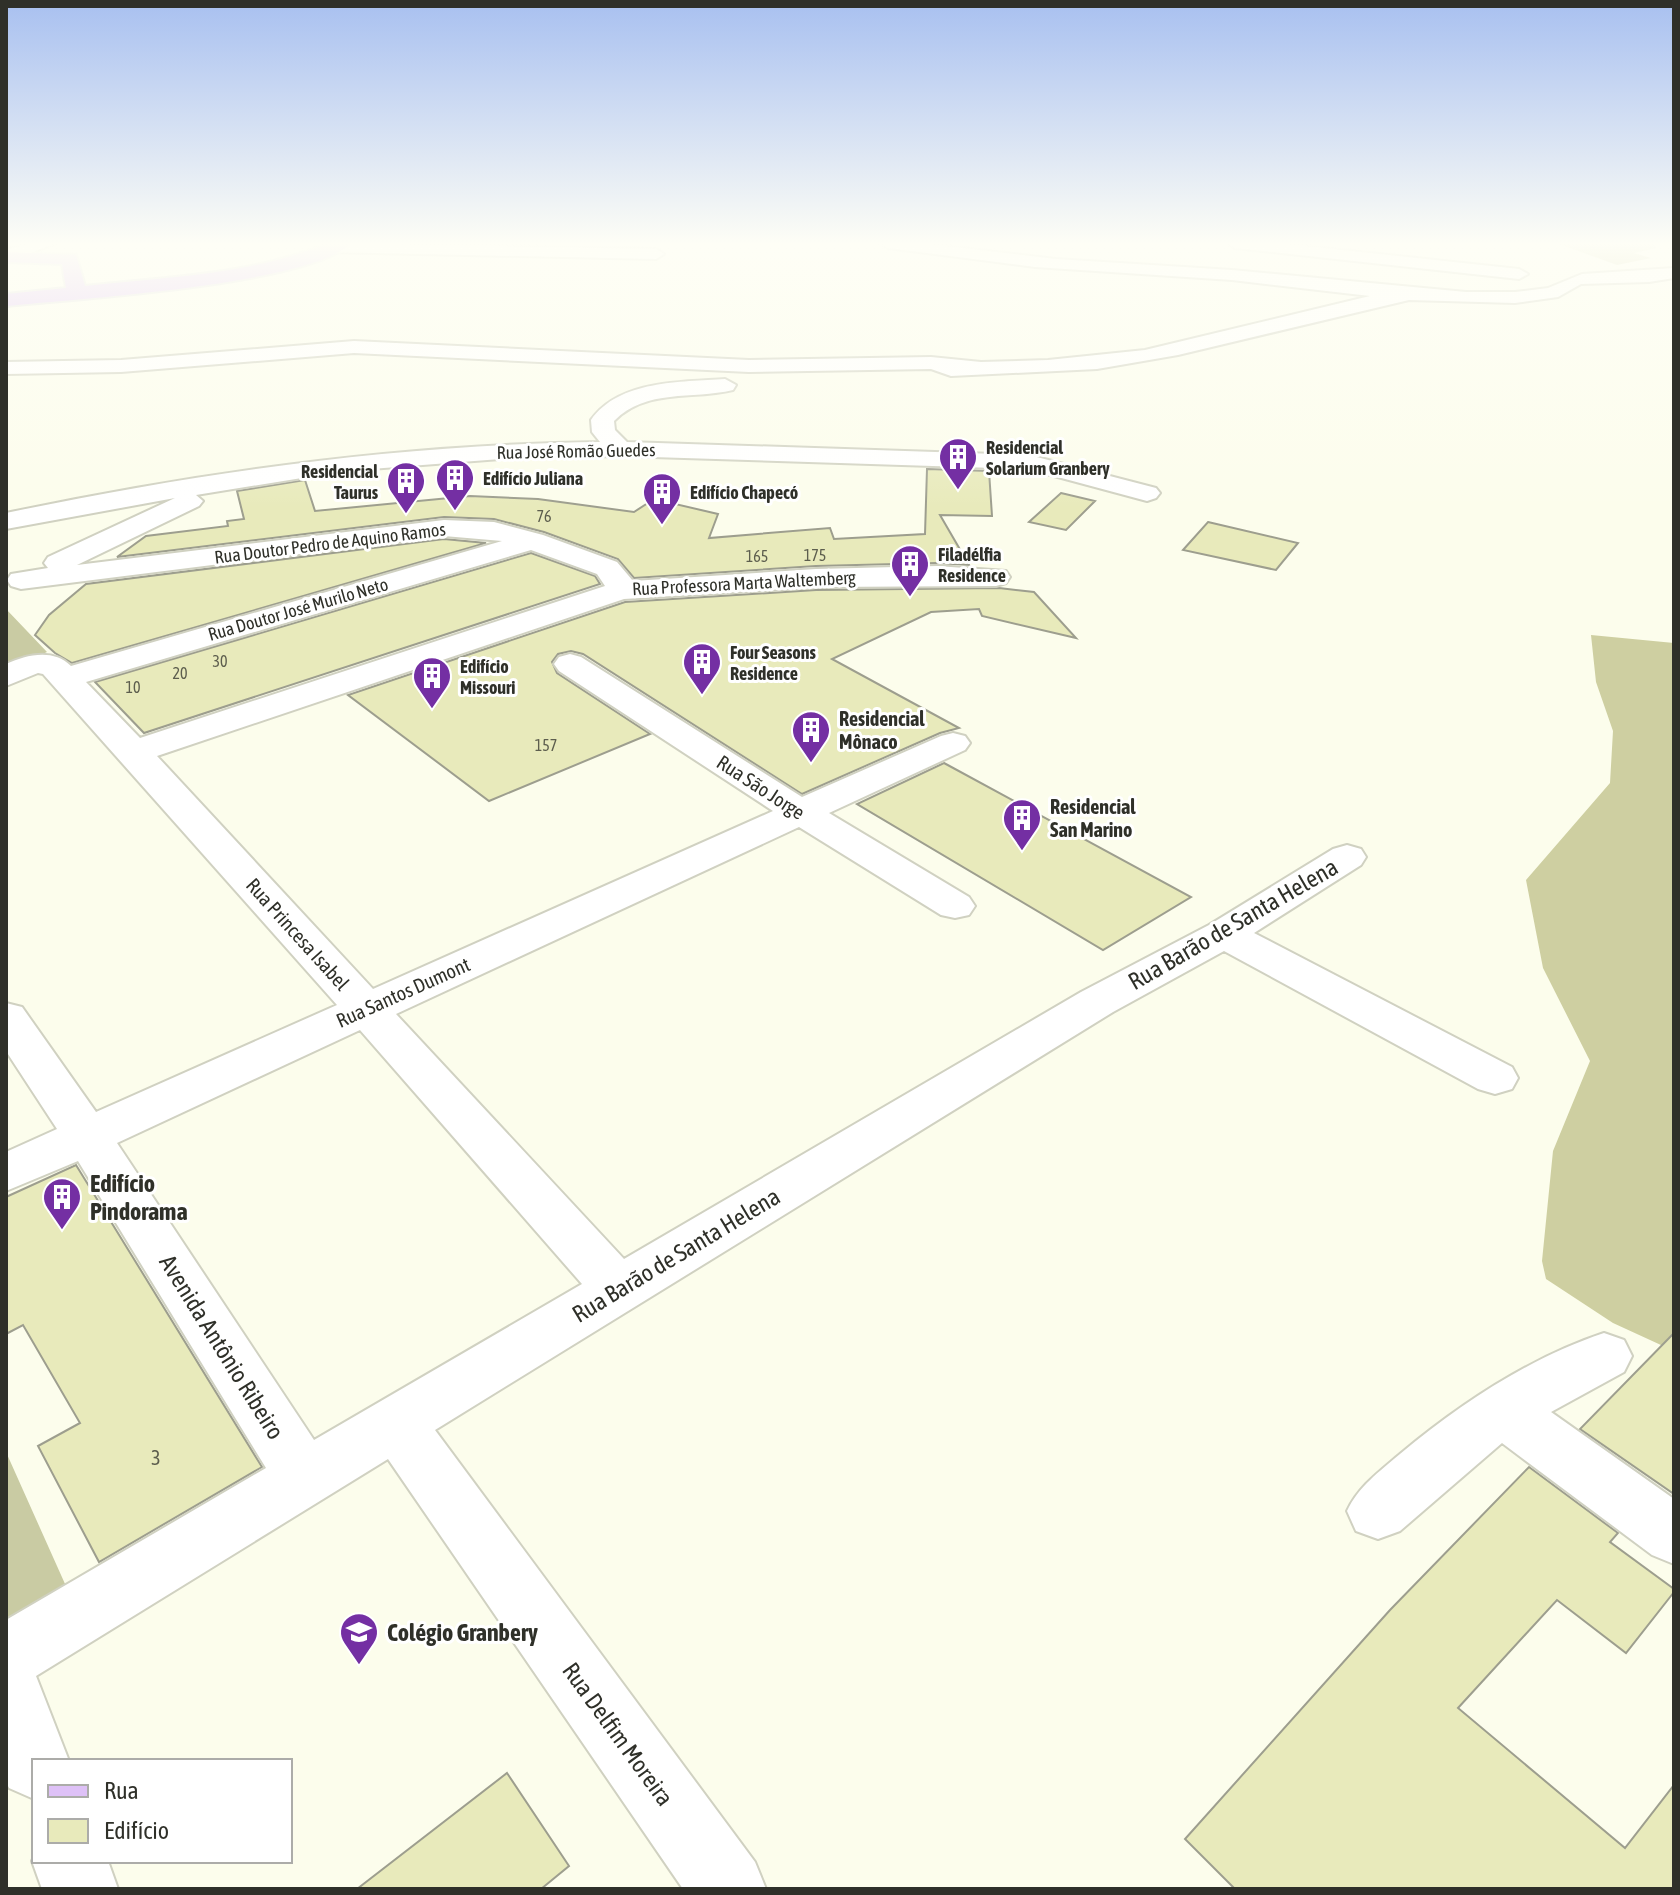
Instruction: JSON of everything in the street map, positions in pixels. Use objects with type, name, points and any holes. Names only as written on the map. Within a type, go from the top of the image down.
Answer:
[{"type":"street","points":[[620,449],[604,432],[602,420],[612,408],[638,396],[724,385],[979,368],[1032,368],[1141,357],[1245,331]]},
{"type":"street","points":[[6,368],[121,366],[354,347],[749,366],[931,363],[979,368]]},
{"type":"street","name":"Rua José Romão Guedes","points":[[6,521],[90,504],[345,464],[428,456],[620,449],[1029,462],[1147,493]]},
{"type":"street","points":[[13,583],[227,484]]},
{"type":"street","name":"Rua Doutor Pedro de Aquino Ramos","points":[[13,583],[444,528],[494,530],[533,541],[607,568],[618,579],[621,590]]},
{"type":"street","name":"Rua Doutor José Murilo Neto","points":[[64,678],[533,541]]},
{"type":"street","name":"Rua Professora Marta Waltemberg","points":[[134,752],[621,590],[816,578],[996,577]]},
{"type":"street","name":"Rua São Jorge","points":[[570,664],[800,812],[955,906]]},
{"type":"street","name":"Rua Princesa Isabel","points":[[20,670],[54,667],[619,1289]]},
{"type":"street","name":"Rua Santos Dumont","points":[[6,1173],[953,743]]},
{"type":"street","name":"Rua Barão de Santa Helena","points":[[6,1657],[1097,1002],[1224,934],[1347,857]]},
{"type":"street","points":[[1224,934],[1495,1078]]},
{"type":"street","name":"Avenida Antônio Ribeiro","points":[[6,1017],[87,1136],[305,1478]]},
{"type":"street","points":[[1378,1511],[1455,1444],[1502,1410],[1604,1356]]},
{"type":"street","points":[[1502,1410],[1674,1535]]},
{"type":"street","name":"Rua Delfim Moreira","points":[[396,1423],[728,1889]]},
{"type":"street","points":[[6,1686],[33,1759]]},
{"type":"street","points":[[71,1863],[80,1889]]},
{"type":"green space","points":[[6,609],[47,652],[6,671]]},
{"type":"green space","points":[[1591,635],[1674,643],[1674,1351],[1613,1323],[1546,1279],[1542,1261],[1553,1151],[1590,1061],[1543,968],[1526,880],[1610,783],[1613,731],[1596,682]]},
{"type":"green space","points":[[6,1452],[74,1604],[6,1643]]},
{"type":"building","points":[[927,469],[989,471],[992,516],[940,515],[969,565],[816,566],[634,578],[618,559],[544,532],[494,519],[444,517],[117,557],[146,536],[228,526],[227,521],[244,519],[237,491],[305,480],[315,511],[470,496],[538,499],[634,512],[654,499],[718,514],[709,538],[830,528],[834,539],[925,534]]},
{"type":"building","points":[[1061,493],[1095,501],[1066,530],[1029,522]]},
{"type":"building","points":[[1208,522],[1298,543],[1276,570],[1183,550]]},
{"type":"building","points":[[444,539],[486,543],[72,663],[35,635],[49,615],[86,584]]},
{"type":"building","points":[[531,553],[595,576],[600,584],[144,733],[95,682]]},
{"type":"building","points":[[999,588],[1034,592],[1076,638],[982,616],[979,609],[931,612],[832,659],[959,728],[940,733],[802,794],[583,654],[571,651],[558,654],[552,662],[557,673],[650,734],[489,801],[348,695],[625,602],[816,590]]},
{"type":"building","name":"Residencial San Marino","points":[[944,763],[1191,897],[1103,950],[857,804]]},
{"type":"building","points":[[76,1165],[262,1467],[99,1562],[38,1446],[80,1423],[23,1325],[6,1334],[6,1197]]},
{"type":"building","points":[[1674,1333],[1674,1494],[1580,1429]]},
{"type":"building","points":[[1529,1467],[1618,1533],[1610,1542],[1674,1592],[1626,1653],[1557,1600],[1458,1708],[1625,1848],[1674,1785],[1674,1889],[1235,1889],[1185,1839],[1390,1610]]},
{"type":"building","points":[[507,1773],[569,1866],[541,1889],[357,1889]]},
{"type":"place","name":"Residencial Solarium Granbery","points":[[958,491]]},
{"type":"place","name":"Edifício Juliana","points":[[455,512]]},
{"type":"place","name":"Residencial Taurus","points":[[406,515]]},
{"type":"place","name":"Edifício Chapecó","points":[[662,526]]},
{"type":"place","name":"Filadélfia Residence","points":[[910,598]]},
{"type":"place","name":"Four Seasons Residence","points":[[702,696]]},
{"type":"place","name":"Edifício Missouri","points":[[432,710]]},
{"type":"place","name":"Residencial Mônaco","points":[[811,764]]},
{"type":"place","name":"Residencial San Marino","points":[[1022,852]]},
{"type":"place","name":"Edifício Pindorama","points":[[62,1231]]},
{"type":"place","name":"Colégio Granbery","points":[[359,1666]]}]
